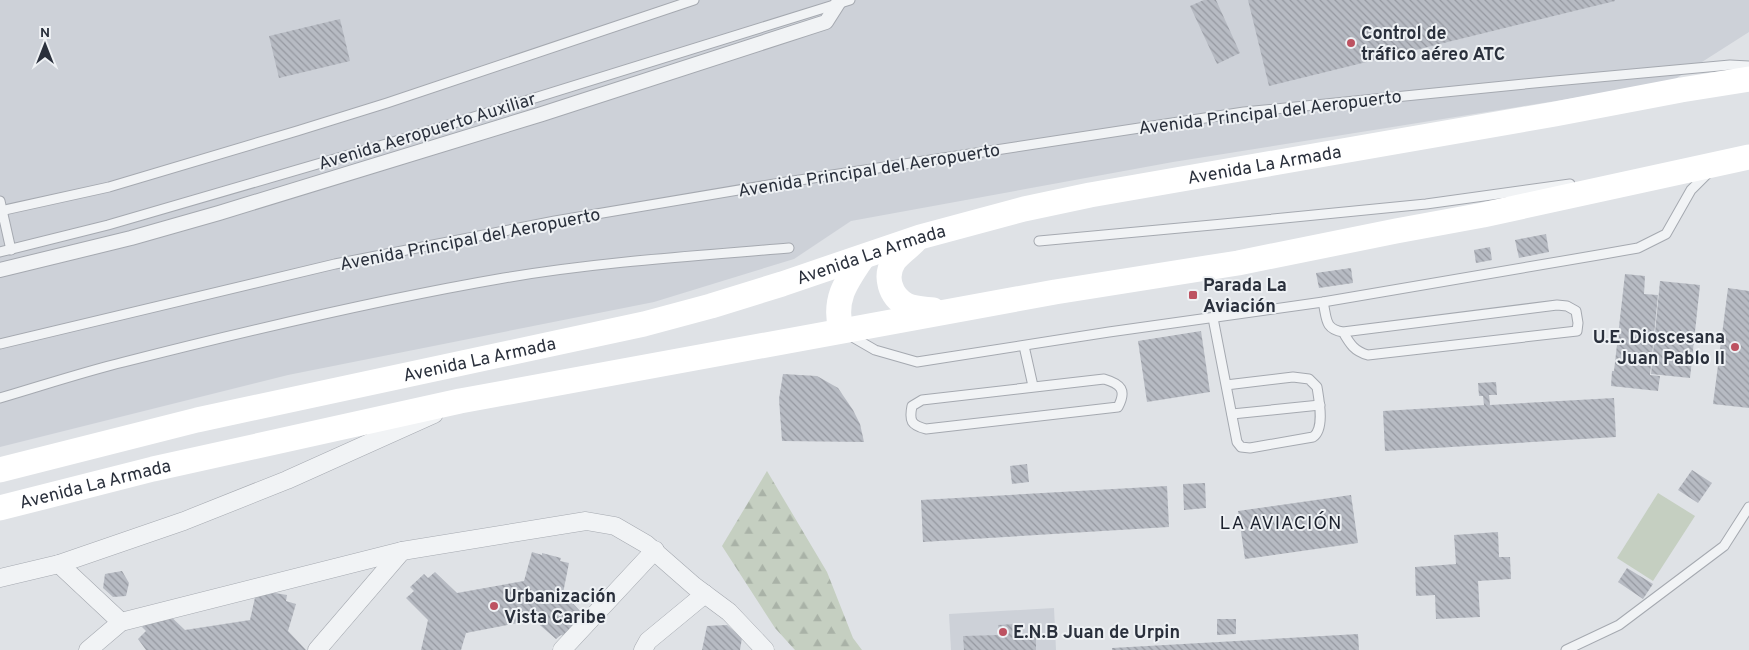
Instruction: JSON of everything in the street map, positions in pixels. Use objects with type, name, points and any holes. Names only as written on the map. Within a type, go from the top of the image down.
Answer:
[{"type":"main road","name":"Avenida La Armada","points":[[0,470],[197,420],[644,324],[711,306],[920,237],[1024,209],[1090,195],[1749,79]]},
{"type":"main road","name":"Avenida La Armada","points":[[0,508],[153,469],[460,402],[946,311],[1064,290],[1238,263],[1483,215],[1749,157]]},
{"type":"main road","points":[[920,237],[895,259],[890,269],[891,290],[897,298],[908,306],[946,311]]},
{"type":"main road","points":[[841,330],[837,316],[839,302],[850,276],[863,257]]},
{"type":"street","points":[[0,270],[131,238],[219,213],[542,114],[826,22],[842,1]]},
{"type":"street","points":[[0,578],[59,564],[184,521],[277,484],[406,428],[460,402]]},
{"type":"street","points":[[88,650],[121,622],[402,551],[586,521],[615,526],[655,550],[705,594],[729,612],[765,650]]},
{"type":"street","points":[[562,650],[655,550]]},
{"type":"street","points":[[317,650],[402,551]]},
{"type":"street","points":[[59,564],[121,622]]},
{"type":"street","points":[[642,650],[648,641],[705,594]]},
{"type":"lane","points":[[1,211],[109,187],[387,104],[694,0]]},
{"type":"lane","name":"Avenida Aeropuerto Auxiliar","points":[[0,252],[108,225],[393,142],[842,1]]},
{"type":"lane","name":"Avenida Principal del Aeropuerto","points":[[0,344],[336,264],[555,222],[780,183],[1244,112],[1730,65],[1749,66]]},
{"type":"lane","points":[[1601,180],[1717,164]]},
{"type":"lane","points":[[841,330],[875,350],[917,362],[1323,302],[1638,248],[1666,234],[1691,190],[1717,164]]},
{"type":"lane","points":[[1038,241],[1426,204],[1581,183]]},
{"type":"lane","points":[[0,201],[11,250]]},
{"type":"lane","points":[[0,398],[122,362],[288,322],[505,278],[639,260],[789,248]]},
{"type":"lane","points":[[1323,302],[1329,326],[1334,330],[1343,332],[1557,304],[1568,306],[1576,311],[1578,323],[1577,331],[1368,355],[1358,352],[1343,332]]},
{"type":"lane","points":[[1213,318],[1237,442],[1241,447],[1250,448],[1313,437],[1318,433],[1320,428],[1320,405],[1317,387],[1309,379],[1293,377],[1226,385]]},
{"type":"lane","points":[[1024,346],[1033,386]]},
{"type":"lane","points":[[1104,379],[1116,383],[1121,388],[1123,398],[1118,407],[926,429],[917,427],[912,422],[910,415],[912,406],[922,400],[1033,386],[1104,379]]},
{"type":"lane","points":[[1232,414],[1320,405]]},
{"type":"lane","points":[[1566,650],[1619,625],[1724,546],[1749,506]]},
{"type":"shaded area","points":[[0,0],[1749,0],[1749,32],[1669,83],[1173,162],[851,221],[794,259],[654,302],[288,375],[0,447]]},
{"type":"shaded area","name":"E.N.B Juan de Urpin","points":[[1054,608],[1056,650],[951,650],[949,614]]},
{"type":"green space","points":[[767,471],[827,572],[853,638],[862,650],[795,650],[775,628],[722,546]]},
{"type":"green space","points":[[1658,493],[1695,516],[1653,581],[1617,558]]},
{"type":"building","points":[[1204,0],[1216,0],[1240,53],[1217,64],[1190,6]]},
{"type":"building","name":"Control de tráfico aéreo ATC","points":[[1248,0],[1615,0],[1615,1],[1269,86]]},
{"type":"building","points":[[340,19],[350,61],[279,78],[269,36]]},
{"type":"building","points":[[1546,234],[1549,252],[1519,258],[1515,240]]},
{"type":"building","points":[[1490,247],[1492,260],[1476,263],[1474,250]]},
{"type":"building","points":[[1351,268],[1353,283],[1319,288],[1316,273]]},
{"type":"building","points":[[1625,274],[1645,276],[1644,294],[1658,295],[1650,375],[1660,376],[1658,391],[1611,386]]},
{"type":"building","points":[[1660,281],[1700,285],[1690,378],[1651,374]]},
{"type":"building","name":"U.E. Dioscesana Juan Pablo II","points":[[1728,288],[1749,291],[1749,408],[1713,404]]},
{"type":"building","points":[[1201,331],[1210,392],[1147,402],[1138,341]]},
{"type":"building","points":[[783,374],[817,376],[838,388],[860,424],[864,442],[782,441],[779,399]]},
{"type":"building","points":[[1496,382],[1497,395],[1489,395],[1490,405],[1614,398],[1616,437],[1385,451],[1383,411],[1484,405],[1483,396],[1479,396],[1478,383]]},
{"type":"building","points":[[1027,464],[1029,482],[1012,484],[1010,466]]},
{"type":"building","points":[[1692,470],[1712,483],[1698,503],[1678,490]]},
{"type":"building","points":[[1205,483],[1206,508],[1184,510],[1183,484]]},
{"type":"building","points":[[1167,486],[1169,527],[923,542],[921,500]]},
{"type":"building","points":[[1351,495],[1358,543],[1245,559],[1238,511]]},
{"type":"building","points":[[1498,532],[1499,557],[1510,557],[1511,579],[1478,581],[1480,617],[1436,619],[1435,595],[1416,596],[1415,567],[1456,564],[1454,535]]},
{"type":"building","name":"Urbanización Vista Caribe","points":[[532,552],[561,558],[560,561],[569,563],[563,593],[582,613],[575,620],[577,623],[565,636],[561,635],[556,639],[534,620],[466,633],[461,650],[421,650],[428,620],[406,598],[414,591],[410,587],[424,574],[428,578],[435,572],[457,593],[524,581]]},
{"type":"building","points":[[1627,568],[1653,584],[1643,599],[1618,582]]},
{"type":"building","points":[[122,571],[129,583],[126,596],[113,597],[103,588],[105,574]]},
{"type":"building","points":[[269,592],[287,595],[286,601],[296,604],[288,631],[306,650],[146,650],[138,639],[146,631],[142,627],[153,617],[166,612],[185,630],[250,620],[256,593],[268,595]]},
{"type":"building","points":[[1217,619],[1236,619],[1236,634],[1217,635]]},
{"type":"building","points":[[1014,624],[1015,635],[1036,634],[1036,650],[964,650],[963,636],[999,635],[998,625]]},
{"type":"building","points":[[727,625],[742,638],[740,650],[702,650],[707,626]]},
{"type":"building","points":[[1358,634],[1359,650],[1112,650],[1112,648]]},
{"type":"place","name":"Control de tráfico aéreo ATC","points":[[1351,43]]},
{"type":"place","name":"Parada La Aviación","points":[[1193,295]]},
{"type":"place","name":"U.E. Dioscesana Juan Pablo II","points":[[1735,347]]},
{"type":"place","name":"Urbanización Vista Caribe","points":[[494,606]]},
{"type":"place","name":"E.N.B Juan de Urpin","points":[[1003,632]]},
{"type":"district","name":"LA AVIACIÓN","points":[[1281,522]]}]
